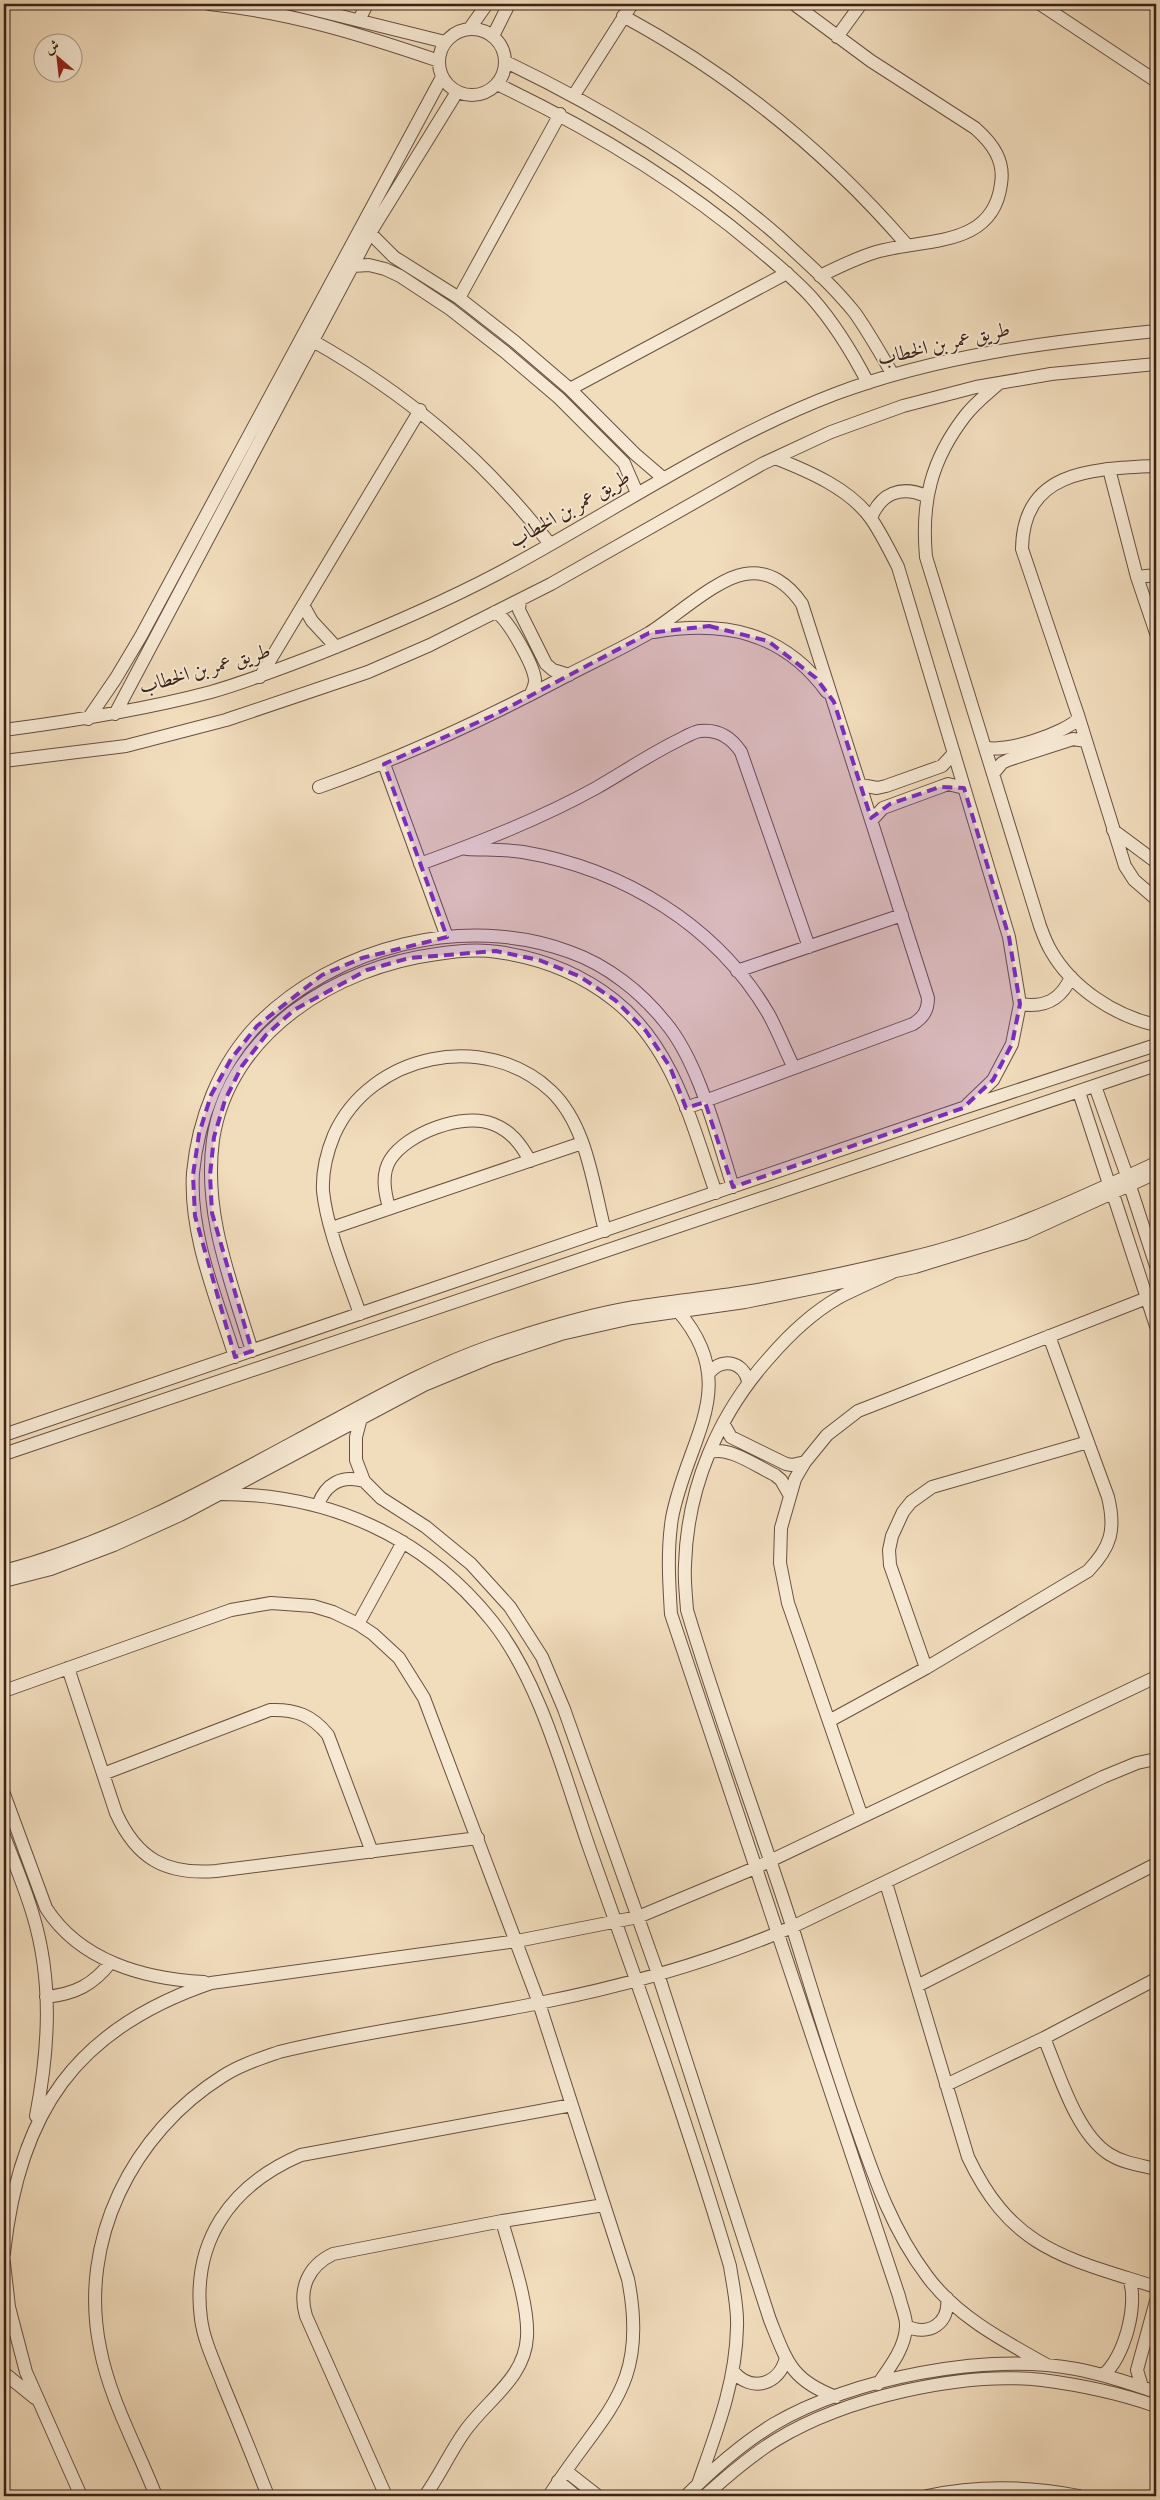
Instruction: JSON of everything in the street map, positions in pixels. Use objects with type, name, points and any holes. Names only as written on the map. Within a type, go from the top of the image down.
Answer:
[{"type":"street","points":[[209,4],[274,13],[315,22],[355,32],[438,61]]},
{"type":"street","points":[[292,4],[445,42]]},
{"type":"street","points":[[359,20],[367,4]]},
{"type":"street","points":[[470,28],[487,4]]},
{"type":"street","points":[[494,36],[509,4]]},
{"type":"street","points":[[574,95],[632,4]]},
{"type":"street","points":[[794,4],[905,84],[975,128],[989,141],[999,157],[1003,175],[1000,197],[988,217],[971,231],[950,239],[907,245],[862,257],[820,276]]},
{"type":"street","points":[[837,36],[861,4]]},
{"type":"street","points":[[1040,4],[1156,81]]},
{"type":"street","points":[[624,16],[709,67],[767,109],[836,168],[907,245]]},
{"type":"street","points":[[470,28],[479,29],[494,36],[504,52],[506,62],[503,74],[497,84],[488,91],[468,95],[457,92],[448,86],[442,77],[438,61],[445,42],[460,30],[470,28]]},
{"type":"street","points":[[506,62],[574,95],[632,128],[692,168],[750,212],[820,276],[854,313],[875,343],[892,375]]},
{"type":"street","points":[[88,718],[116,678],[141,636],[442,77]]},
{"type":"street","points":[[497,84],[560,114],[677,186],[734,228],[787,274],[833,324],[868,382]]},
{"type":"street","points":[[115,714],[142,659],[370,233],[457,92]]},
{"type":"street","points":[[459,298],[560,114]]},
{"type":"street","points":[[370,233],[394,256],[459,298],[514,340],[570,389],[634,454],[663,478]]},
{"type":"street","points":[[352,266],[377,267],[400,276],[443,304],[498,346],[560,398],[612,451],[632,478],[637,493]]},
{"type":"street","points":[[570,389],[787,274]]},
{"type":"street","name":"طريق عمر بن الخطاب","points":[[4,730],[115,714],[193,696],[260,677],[336,647],[446,600],[550,544],[663,478],[752,430],[868,382],[962,356],[1041,343],[1156,331]]},
{"type":"street","points":[[313,341],[378,380],[420,410],[446,432],[496,479],[550,544]]},
{"type":"street","points":[[4,760],[126,746],[226,720],[368,672],[430,645],[520,600],[721,486],[775,458],[831,432],[903,406],[1051,374],[1156,364]]},
{"type":"street","points":[[998,384],[966,416],[946,446],[926,496],[924,528],[926,557],[1040,926],[1051,952],[1071,977],[1113,1009],[1127,1016],[1156,1025]]},
{"type":"street","points":[[260,677],[420,410]]},
{"type":"street","points":[[775,458],[810,472],[843,492],[871,518],[898,567],[1009,937],[1020,1004],[1012,1044],[993,1080],[963,1108]]},
{"type":"street","points":[[1156,466],[1108,468],[1066,478],[1050,486],[1036,499],[1027,514],[1022,532],[1022,549],[1079,718],[1125,866],[1134,880],[1156,899]]},
{"type":"street","points":[[1108,468],[1137,577],[1156,633]]},
{"type":"street","points":[[871,518],[883,499],[893,493],[910,491],[926,496]]},
{"type":"street","points":[[319,787],[384,764],[492,716],[649,633],[729,578],[746,574],[763,574],[779,580],[792,590],[802,604],[902,915],[928,998],[925,1013],[914,1024],[686,1108]]},
{"type":"street","points":[[1137,577],[1156,575]]},
{"type":"street","points":[[520,600],[519,610],[546,664],[553,670],[569,675]]},
{"type":"street","points":[[303,605],[312,621],[336,647]]},
{"type":"street","points":[[495,612],[508,623],[533,671],[534,688],[530,695]]},
{"type":"street","points":[[649,633],[709,626],[739,631],[768,641],[794,657],[805,667],[834,702]]},
{"type":"street","points":[[984,747],[998,750],[1063,730],[1079,718]]},
{"type":"street","points":[[420,864],[461,849],[547,812],[697,731],[710,730],[723,734],[734,741],[741,752],[809,947]]},
{"type":"street","points":[[993,774],[1002,763],[1008,760],[1073,739],[1086,741]]},
{"type":"street","points":[[860,786],[877,788],[910,778],[942,766],[954,753]]},
{"type":"street","points":[[384,764],[447,937]]},
{"type":"street","points":[[872,820],[883,808],[940,787],[957,785],[964,788]]},
{"type":"street","points":[[1113,830],[1156,862]]},
{"type":"street","points":[[461,849],[522,852],[581,865],[637,889],[688,922],[737,971],[768,1013],[794,1068]]},
{"type":"street","points":[[737,971],[902,915]]},
{"type":"street","points":[[235,1357],[204,1256],[195,1216],[193,1175],[198,1142],[211,1095],[231,1058],[257,1026],[288,999],[322,975],[371,955],[404,945],[447,937],[490,936],[531,940],[571,952],[608,970],[667,1023],[690,1062],[733,1187]]},
{"type":"street","points":[[252,1351],[212,1213],[210,1175],[214,1137],[225,1100],[242,1066],[273,1029],[294,1010],[327,989],[366,970],[409,958],[452,952],[496,951],[539,960],[579,976],[615,1000],[640,1025],[670,1067],[716,1193]]},
{"type":"street","points":[[1020,1004],[1033,1006],[1046,1004],[1057,998],[1066,989],[1071,977]]},
{"type":"street","points":[[5,1434],[963,1108],[1156,1045]]},
{"type":"street","points":[[360,1314],[332,1228],[323,1190],[327,1151],[343,1116],[369,1087],[403,1068],[440,1057],[471,1056],[501,1061],[528,1073],[552,1092],[570,1115],[582,1143],[605,1231]]},
{"type":"street","points":[[4,1454],[1156,1066]]},
{"type":"street","points":[[1095,1086],[1129,1181],[1156,1266]]},
{"type":"street","points":[[1079,1092],[1156,1326]]},
{"type":"street","points":[[389,1208],[385,1174],[390,1160],[404,1145],[436,1127],[454,1123],[491,1123],[508,1132],[521,1144],[530,1161]]},
{"type":"street","points":[[332,1228],[582,1143]]},
{"type":"street","points":[[1129,1181],[1156,1162]]},
{"type":"street","points":[[4,1581],[51,1569],[114,1545],[180,1515],[424,1385],[492,1357],[561,1334],[632,1318],[745,1302],[893,1272],[970,1252],[1129,1181],[1156,1174]]},
{"type":"street","points":[[4,1571],[49,1559],[111,1535],[168,1509],[420,1375],[488,1347],[559,1324],[631,1308],[744,1292],[913,1258],[1058,1214]]},
{"type":"street","points":[[893,1272],[836,1299],[788,1336],[748,1381],[723,1422],[700,1476],[689,1520],[685,1565],[687,1610],[792,1927],[838,2076],[880,2194],[913,2256],[928,2278],[947,2298],[994,2334],[1047,2365]]},
{"type":"street","points":[[862,1817],[788,1603],[780,1563],[781,1528],[790,1494],[805,1462],[827,1435],[858,1411],[1147,1298]]},
{"type":"street","points":[[678,1311],[693,1328],[704,1349],[710,1372],[710,1397],[701,1430],[683,1473],[672,1519],[668,1566],[671,1614],[899,2296],[906,2326],[903,2342],[892,2364],[878,2384]]},
{"type":"street","points":[[829,1721],[926,1668],[1088,1572],[1102,1556],[1111,1538],[1113,1517],[1108,1497],[1049,1336]]},
{"type":"street","points":[[710,1372],[719,1364],[732,1363],[743,1370],[748,1381]]},
{"type":"street","points":[[361,1418],[356,1437],[356,1460],[364,1481],[381,1498],[426,1528],[471,1564],[510,1607],[542,1656],[564,1709],[658,1974],[770,2320],[795,2373],[805,2383],[836,2397]]},
{"type":"street","points":[[723,1422],[731,1437],[786,1464],[792,1465],[805,1462]]},
{"type":"street","points":[[926,1668],[890,1565],[892,1536],[903,1512],[911,1502],[932,1487],[1088,1442]]},
{"type":"street","points":[[709,1453],[714,1450],[725,1450],[774,1475],[781,1480],[790,1494]]},
{"type":"street","points":[[318,1505],[327,1487],[335,1482],[344,1478],[364,1481]]},
{"type":"street","points":[[218,1494],[260,1495],[318,1505],[369,1523],[416,1549],[458,1583],[493,1622],[522,1668],[543,1717],[637,1980],[730,2266],[736,2302],[737,2327],[733,2371],[719,2426],[698,2484]]},
{"type":"street","points":[[358,1624],[403,1542]]},
{"type":"street","points":[[4,1691],[230,1610],[251,1605],[285,1603],[313,1606],[333,1612],[358,1624],[373,1634],[399,1658],[419,1689],[517,1941],[539,2003],[628,2279],[634,2310],[634,2341],[628,2372],[617,2401],[549,2496]]},
{"type":"street","points":[[1116,1697],[1149,1673],[1156,1665]]},
{"type":"street","points":[[68,1668],[103,1774],[125,1832],[144,1853],[155,1861],[174,1870],[195,1873],[216,1871],[478,1838]]},
{"type":"street","points":[[4,1794],[46,1908],[56,1924],[80,1946],[111,1962],[143,1974],[177,1981],[211,1983],[517,1941],[616,1923],[638,1917],[755,1868],[1156,1677]]},
{"type":"street","points":[[103,1774],[270,1710],[286,1709],[301,1713],[320,1726],[328,1735],[372,1852]]},
{"type":"street","points":[[156,2496],[106,2376],[99,2347],[95,2289],[99,2253],[113,2204],[126,2178],[159,2131],[200,2091],[224,2075],[250,2062],[278,2052],[539,2003],[637,1980],[777,1934],[1103,1777],[1137,1763],[1156,1759]]},
{"type":"street","points":[[4,1836],[33,1914],[46,1980],[47,2029],[43,2078],[34,2126],[6,2212],[4,2253]]},
{"type":"street","points":[[917,1986],[1156,1864]]},
{"type":"street","points":[[886,1882],[968,2157],[981,2184],[998,2209],[1019,2230],[1044,2247],[1071,2259],[1156,2287]]},
{"type":"street","points":[[46,1997],[65,1995],[83,1988],[99,1977],[111,1962]]},
{"type":"street","points":[[946,2085],[1044,2038],[1156,1979]]},
{"type":"street","points":[[34,2126],[68,2074],[107,2036],[153,2006],[211,1983]]},
{"type":"street","points":[[1044,2038],[1079,2120],[1091,2139],[1108,2154],[1128,2163],[1156,2169]]},
{"type":"street","points":[[268,2496],[210,2350],[201,2320],[203,2265],[210,2240],[222,2217],[237,2196],[263,2174],[301,2155],[572,2105]]},
{"type":"street","points":[[386,2496],[306,2316],[303,2306],[304,2284],[315,2266],[333,2254],[502,2221],[604,2205]]},
{"type":"street","points":[[425,2496],[465,2432],[514,2376],[523,2358],[527,2338],[526,2317],[502,2221]]},
{"type":"street","points":[[4,2264],[16,2339],[26,2372],[81,2496]]},
{"type":"street","points":[[1103,2375],[1116,2362],[1120,2354],[1134,2297],[1129,2278]]},
{"type":"street","points":[[906,2326],[922,2331],[937,2326],[947,2314],[947,2298]]},
{"type":"street","points":[[1142,2387],[1137,2370],[1156,2301]]},
{"type":"street","points":[[733,2371],[746,2383],[764,2384],[780,2374],[786,2357]]},
{"type":"street","points":[[686,2496],[721,2462],[761,2432],[805,2409],[878,2384],[920,2374],[996,2364],[1047,2365],[1103,2375],[1156,2392]]},
{"type":"street","points":[[4,2373],[38,2402]]},
{"type":"street","points":[[705,2496],[736,2468],[776,2440],[820,2417],[906,2391],[991,2380],[1040,2380],[1092,2388],[1156,2406]]},
{"type":"street","points":[[566,2471],[598,2496]]},
{"type":"street","points":[[558,2482],[576,2496]]},
{"type":"street","points":[[927,2496],[982,2488],[1017,2488],[1052,2491],[1079,2496]]},
{"type":"highlighted area","points":[[709,626],[768,641],[816,678],[834,702],[871,818],[890,804],[940,787],[964,788],[1009,937],[1020,1004],[1012,1044],[993,1080],[963,1108],[733,1187],[705,1102],[686,1108],[670,1067],[646,1031],[615,1000],[579,976],[539,960],[496,951],[409,958],[367,970],[294,1010],[266,1035],[242,1066],[225,1100],[214,1137],[210,1175],[212,1213],[252,1351],[235,1357],[195,1216],[193,1175],[199,1134],[211,1095],[231,1059],[257,1026],[322,975],[362,958],[447,937],[384,764],[492,716],[649,633]]}]
